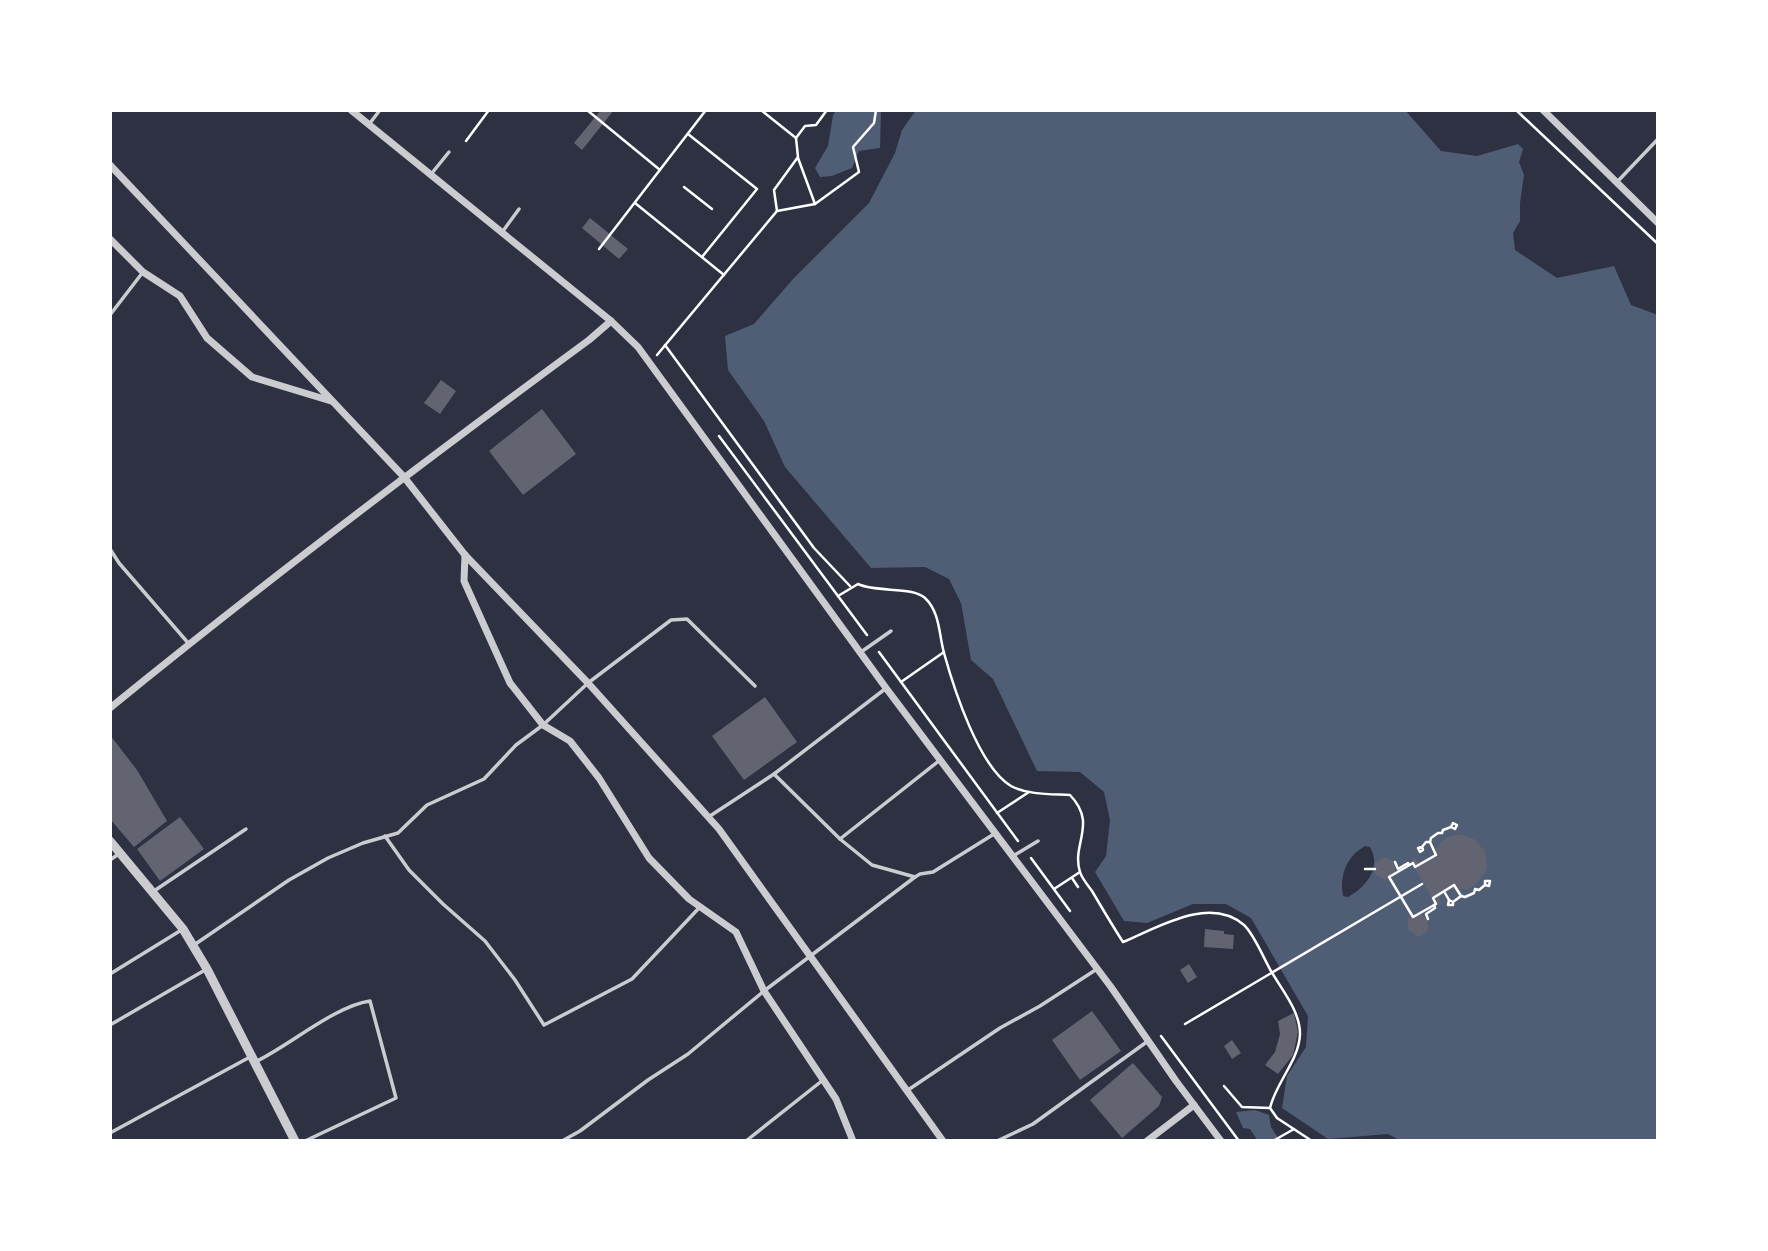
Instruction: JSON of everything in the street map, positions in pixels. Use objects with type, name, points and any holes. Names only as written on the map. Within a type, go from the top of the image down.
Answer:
[{"type":"street","points":[[351,110],[611,321],[638,347],[886,688],[1098,969],[1221,1141]]},
{"type":"street","points":[[1543,110],[1658,223]]},
{"type":"street","points":[[110,165],[404,477],[465,555],[588,683],[708,817],[943,1141]]},
{"type":"street","points":[[110,239],[143,272],[180,296],[207,338],[252,377],[331,401]]},
{"type":"street","points":[[110,708],[404,477],[611,321]]},
{"type":"street","points":[[465,555],[464,581],[510,683],[543,725],[570,741],[599,778],[649,858],[689,899],[736,932],[764,991],[836,1099],[853,1141]]},
{"type":"street","points":[[110,841],[183,929],[207,969],[295,1141]]},
{"type":"street","points":[[1147,1141],[1194,1105]]},
{"type":"lane","points":[[368,124],[380,110]]},
{"type":"lane","points":[[1617,182],[1658,139]]},
{"type":"lane","points":[[430,175],[449,152]]},
{"type":"lane","points":[[502,233],[519,209]]},
{"type":"lane","points":[[110,315],[143,272]]},
{"type":"lane","points":[[110,549],[189,644]]},
{"type":"lane","points":[[193,946],[289,880],[345,850],[398,833],[427,805],[484,779],[516,745],[543,725],[588,683],[671,620],[687,619],[755,686]]},
{"type":"lane","points":[[861,652],[891,631]]},
{"type":"lane","points":[[708,817],[775,774],[886,688]]},
{"type":"lane","points":[[840,839],[941,760]]},
{"type":"lane","points":[[775,774],[840,839],[872,865],[915,877]]},
{"type":"lane","points":[[153,892],[246,829]]},
{"type":"lane","points":[[562,1141],[688,1055],[764,991],[915,877],[933,872],[996,833]]},
{"type":"lane","points":[[385,836],[409,870],[485,941],[515,980],[544,1025],[632,979],[700,907]]},
{"type":"lane","points":[[1013,856],[1038,841]]},
{"type":"lane","points":[[110,860],[120,853]]},
{"type":"lane","points":[[110,974],[183,929]]},
{"type":"lane","points":[[110,1025],[207,969]]},
{"type":"lane","points":[[908,1090],[1000,1028],[1098,969]]},
{"type":"lane","points":[[110,1133],[360,1002],[370,1001],[396,1098],[305,1141]]},
{"type":"lane","points":[[997,1141],[1033,1124],[1148,1041]]},
{"type":"lane","points":[[746,1141],[823,1080]]},
{"type":"path","points":[[466,141],[489,110]]},
{"type":"path","points":[[587,110],[660,170]]},
{"type":"path","points":[[599,249],[706,110]]},
{"type":"path","points":[[761,110],[796,138]]},
{"type":"path","points":[[815,204],[798,157],[796,138],[805,126],[816,125],[827,110]]},
{"type":"path","points":[[657,355],[777,211],[815,204],[859,172],[853,147],[874,123],[876,110]]},
{"type":"path","points":[[1516,110],[1658,244]]},
{"type":"path","points":[[688,134],[757,189],[702,257]]},
{"type":"path","points":[[777,211],[774,190],[798,157]]},
{"type":"path","points":[[684,187],[712,209]]},
{"type":"path","points":[[635,203],[724,275]]},
{"type":"path","points":[[664,345],[814,548],[850,587]]},
{"type":"path","points":[[713,428],[1076,920]]},
{"type":"path","points":[[838,596],[858,584],[869,590],[912,592],[925,597],[937,618],[944,652],[969,728],[1000,778],[1013,787],[1029,792],[1070,795],[1079,805],[1083,819],[1080,872],[1123,943],[1191,914],[1212,913],[1229,916],[1245,926],[1297,1014],[1300,1034],[1295,1056],[1273,1096],[1270,1108],[1277,1118],[1312,1141]]},
{"type":"path","points":[[901,682],[944,652]]},
{"type":"path","points":[[997,813],[1029,792]]},
{"type":"path","points":[[1426,859],[1422,847],[1438,833],[1439,828],[1443,830],[1451,827]]},
{"type":"path","points":[[1395,862],[1398,869],[1413,863],[1415,867],[1437,855],[1429,841]]},
{"type":"path","points":[[1409,864],[1389,877],[1413,918],[1435,906]]},
{"type":"path","points":[[1365,869],[1375,869]]},
{"type":"path","points":[[1054,889],[1080,872]]},
{"type":"path","points":[[1072,877],[1078,887]]},
{"type":"path","points":[[1390,877],[1413,916]]},
{"type":"path","points":[[1185,1024],[1422,884]]},
{"type":"path","points":[[1435,906],[1433,898],[1454,885],[1461,898]]},
{"type":"path","points":[[1445,894],[1451,901],[1474,893],[1479,894],[1479,890],[1485,885]]},
{"type":"path","points":[[1429,919],[1426,914],[1435,906]]},
{"type":"path","points":[[1160,1035],[1239,1141]]},
{"type":"path","points":[[1224,1086],[1242,1107],[1270,1108]]},
{"type":"path","points":[[1273,1141],[1294,1129]]},
{"type":"water","points":[[836,110],[881,110],[880,148],[859,151],[852,168],[832,176],[820,177],[815,168],[828,146]]},
{"type":"water","points":[[916,110],[1405,110],[1441,151],[1477,156],[1518,144],[1523,149],[1519,162],[1524,175],[1520,221],[1513,233],[1515,250],[1557,278],[1614,266],[1631,305],[1658,315],[1658,1141],[1401,1141],[1388,1134],[1328,1139],[1282,1108],[1287,1076],[1306,1047],[1308,1016],[1251,918],[1226,904],[1193,904],[1147,923],[1124,921],[1095,872],[1106,856],[1110,820],[1104,792],[1080,772],[1037,771],[993,679],[971,660],[961,603],[949,579],[925,567],[871,568],[785,467],[764,421],[728,370],[725,336],[754,324],[793,279],[869,203],[895,153],[902,130]],"holes":[[[1365,846],[1370,847],[1374,862],[1370,876],[1355,893],[1348,897],[1343,896],[1343,874],[1349,861],[1359,850]]]},
{"type":"water","points":[[1255,1110],[1269,1115],[1271,1127],[1280,1141],[1258,1141],[1250,1129],[1243,1128],[1236,1112]]},
{"type":"building","points":[[601,110],[614,110],[582,150],[574,143]]},
{"type":"building","points":[[590,218],[628,249],[619,259],[582,228]]},
{"type":"building","points":[[441,380],[456,391],[440,414],[424,403]]},
{"type":"building","points":[[542,409],[576,454],[523,495],[489,451]]},
{"type":"building","points":[[765,697],[797,742],[744,780],[712,736]]},
{"type":"building","points":[[110,735],[137,770],[167,821],[134,847],[110,819]]},
{"type":"building","points":[[180,817],[204,849],[160,881],[137,849]]},
{"type":"building","points":[[1462,834],[1476,840],[1485,852],[1487,867],[1475,885],[1468,889],[1453,889],[1440,896],[1441,904],[1436,905],[1411,862],[1414,858],[1420,862],[1433,855],[1447,837]]},
{"type":"building","points":[[1385,857],[1395,862],[1395,874],[1385,880],[1375,874],[1375,863]]},
{"type":"building","points":[[1419,913],[1428,919],[1428,931],[1418,937],[1408,930],[1408,919]]},
{"type":"building","points":[[1205,929],[1234,935],[1233,949],[1204,947]]},
{"type":"building","points":[[1189,964],[1197,977],[1188,983],[1180,970]]},
{"type":"building","points":[[1092,1011],[1121,1051],[1080,1080],[1052,1040]]},
{"type":"building","points":[[1294,1013],[1298,1032],[1293,1055],[1278,1074],[1265,1065],[1275,1052],[1280,1034],[1278,1021]]},
{"type":"building","points":[[1232,1040],[1241,1053],[1232,1059],[1224,1046]]},
{"type":"building","points":[[1133,1063],[1162,1097],[1159,1106],[1122,1138],[1090,1100]]}]
